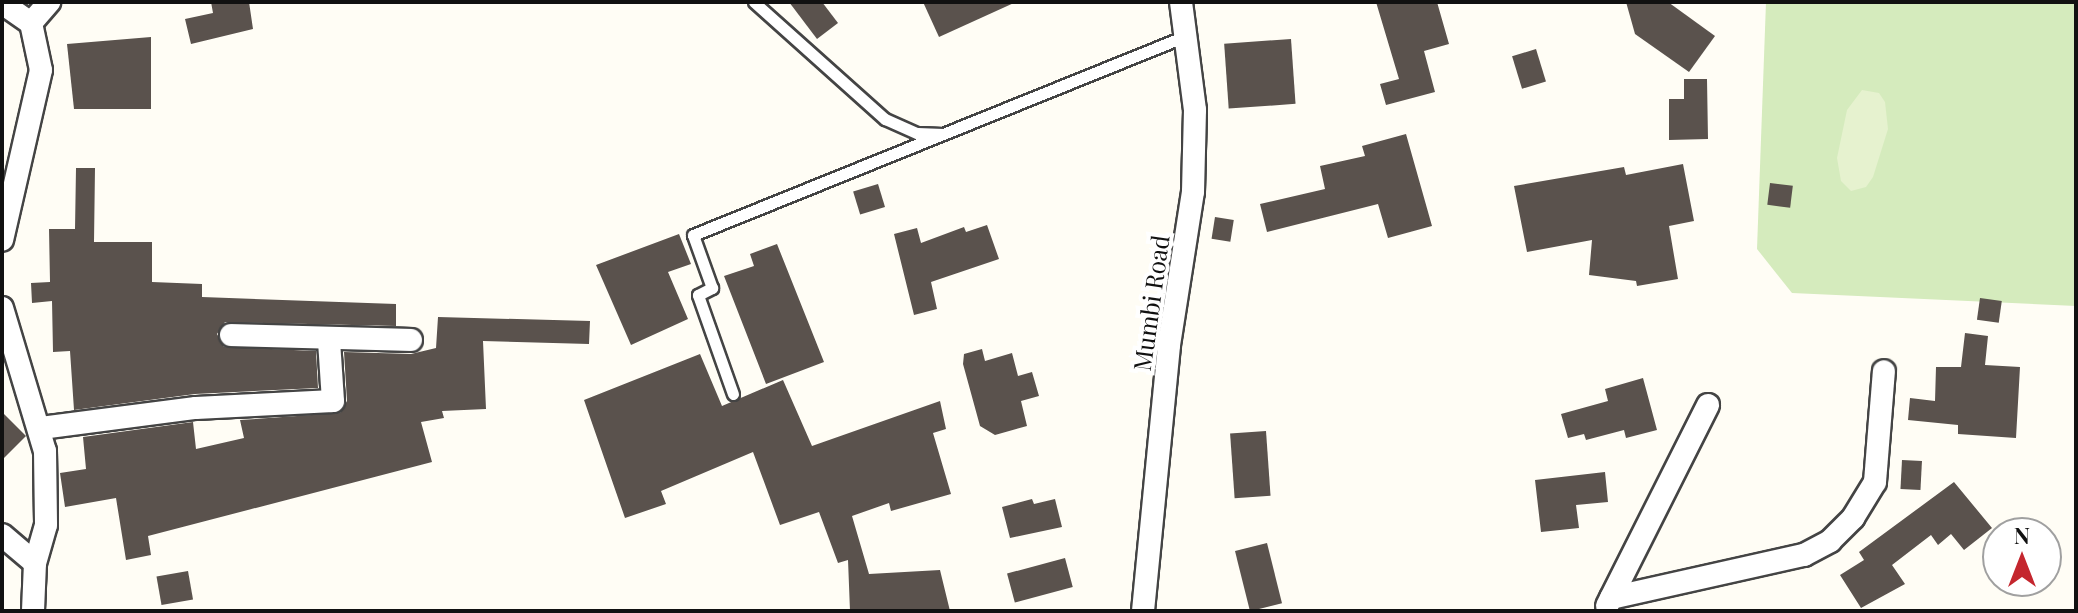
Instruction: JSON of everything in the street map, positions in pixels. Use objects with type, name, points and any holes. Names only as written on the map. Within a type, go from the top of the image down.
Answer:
[{"type":"street","points":[[31,23],[49,2]]},
{"type":"street","name":"Mumbi Road","points":[[1143,611],[1169,345],[1193,192],[1195,110],[1188,35],[1181,2]]},
{"type":"street","points":[[2,3],[31,23],[41,70],[2,240]]},
{"type":"street","points":[[2,308],[41,428],[46,525],[35,563],[33,611]]},
{"type":"street","points":[[231,335],[411,340]]},
{"type":"street","points":[[41,428],[196,408],[333,401],[329,340]]},
{"type":"street","points":[[1608,605],[1804,555],[1830,541],[1853,518],[1875,482],[1884,371]]},
{"type":"street","points":[[1608,605],[1708,405]]},
{"type":"street","points":[[2,535],[35,563]]},
{"type":"lane","points":[[754,2],[885,119],[917,133],[947,134]]},
{"type":"lane","points":[[733,394],[698,295],[712,288],[693,235],[1188,35]]},
{"type":"green space","points":[[1766,2],[2076,2],[2076,306],[1792,293],[1757,249]]},
{"type":"green space","points":[[1862,90],[1879,93],[1885,102],[1888,129],[1873,177],[1866,187],[1851,191],[1841,181],[1837,158],[1847,110]]},
{"type":"building","points":[[211,2],[249,2],[253,29],[191,44],[185,19],[213,13]]},
{"type":"building","points":[[789,2],[822,2],[838,23],[817,39]]},
{"type":"building","points":[[923,2],[1016,2],[939,37]]},
{"type":"building","points":[[1376,2],[1437,2],[1449,44],[1424,51],[1435,92],[1386,105],[1380,84],[1399,79]]},
{"type":"building","points":[[1626,2],[1668,2],[1715,36],[1689,72],[1635,34]]},
{"type":"building","points":[[151,37],[151,109],[74,109],[67,44]]},
{"type":"building","points":[[1291,39],[1296,104],[1229,109],[1224,44]]},
{"type":"building","points":[[1536,49],[1546,82],[1522,89],[1512,56]]},
{"type":"building","points":[[1684,79],[1707,79],[1708,139],[1669,140],[1669,99],[1684,99]]},
{"type":"building","points":[[1406,134],[1432,226],[1388,238],[1378,204],[1267,232],[1260,204],[1325,189],[1320,166],[1365,156],[1362,146]]},
{"type":"building","points":[[1683,164],[1694,221],[1669,226],[1678,279],[1637,286],[1636,281],[1589,275],[1592,240],[1527,252],[1514,186],[1624,167],[1626,175]]},
{"type":"building","points":[[76,168],[95,168],[94,242],[152,242],[152,282],[202,284],[202,297],[396,304],[396,326],[225,322],[217,334],[224,347],[316,351],[318,388],[195,394],[74,410],[70,351],[53,352],[52,301],[32,303],[31,283],[50,282],[49,229],[75,229]]},
{"type":"building","points":[[1770,183],[1793,186],[1790,208],[1767,205]]},
{"type":"building","points":[[878,184],[885,207],[860,215],[853,192]]},
{"type":"building","points":[[1215,217],[1234,220],[1230,242],[1212,239]]},
{"type":"building","points":[[987,225],[999,259],[931,282],[937,309],[914,315],[894,234],[917,228],[921,243],[964,227],[966,232]]},
{"type":"building","points":[[679,234],[691,264],[668,272],[688,319],[631,345],[596,265]]},
{"type":"building","points":[[777,244],[824,362],[766,384],[724,276],[754,266],[750,254]]},
{"type":"building","points":[[1980,298],[2002,301],[1999,323],[1977,320]]},
{"type":"building","points":[[438,317],[590,321],[589,344],[483,341],[486,409],[442,411],[444,418],[421,422],[432,462],[148,536],[151,555],[126,560],[116,498],[65,507],[60,473],[86,469],[83,437],[193,422],[196,449],[244,438],[240,420],[340,413],[347,401],[344,352],[411,354],[436,348]]},
{"type":"building","points":[[1965,333],[1988,336],[1985,365],[2020,367],[2016,438],[1958,434],[1958,425],[1908,420],[1910,398],[1935,401],[1936,367],[1961,367]]},
{"type":"building","points":[[982,349],[985,361],[1012,353],[1018,376],[1032,372],[1039,396],[1021,401],[1027,426],[995,435],[980,426],[963,364],[964,354]]},
{"type":"building","points":[[700,354],[722,406],[783,380],[812,446],[940,401],[946,429],[933,433],[951,494],[891,511],[889,503],[852,516],[869,574],[940,570],[950,611],[850,611],[848,560],[838,563],[819,512],[780,525],[753,452],[661,491],[666,504],[625,518],[584,400]]},
{"type":"building","points":[[1643,378],[1657,430],[1626,438],[1624,430],[1586,440],[1584,434],[1568,438],[1561,414],[1608,401],[1605,389]]},
{"type":"building","points":[[2,412],[26,436],[2,460]]},
{"type":"building","points":[[1266,431],[1271,496],[1235,498],[1230,434]]},
{"type":"building","points":[[1902,460],[1922,461],[1920,490],[1900,489]]},
{"type":"building","points":[[1605,472],[1608,502],[1576,505],[1579,528],[1541,532],[1535,480]]},
{"type":"building","points":[[1954,482],[1983,517],[1982,536],[1964,550],[1951,534],[1938,545],[1931,535],[1892,565],[1905,584],[1861,608],[1840,575],[1864,560],[1859,552]]},
{"type":"building","points":[[1032,499],[1034,504],[1055,499],[1062,527],[1010,538],[1002,507]]},
{"type":"building","points":[[1267,543],[1282,603],[1250,611],[1235,551]]},
{"type":"building","points":[[1065,558],[1073,587],[1015,603],[1007,574]]},
{"type":"building","points":[[188,571],[193,600],[162,605],[156,577]]}]
